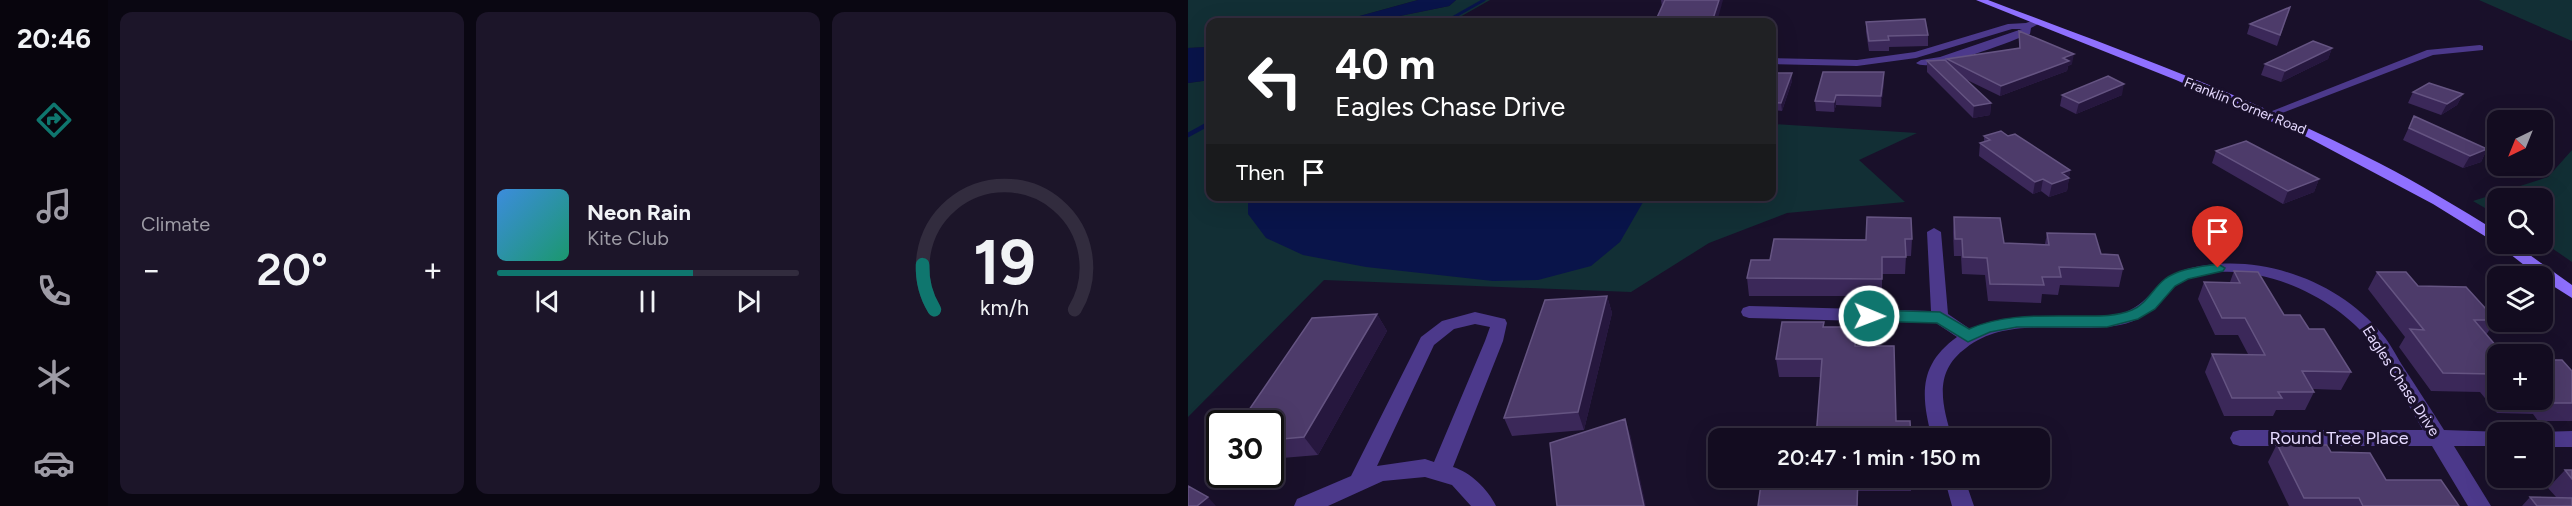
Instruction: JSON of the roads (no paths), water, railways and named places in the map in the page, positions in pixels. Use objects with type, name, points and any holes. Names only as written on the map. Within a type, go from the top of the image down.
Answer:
[{"type":"main road","name":"Franklin Corner Road","points":[[1980,0],[2032,24],[2268,115],[2391,173],[2487,232]]},
{"type":"main road","points":[[2518,254],[2572,293]]},
{"type":"street","points":[[1776,70],[1916,56],[2011,26],[2032,24]]},
{"type":"street","points":[[1776,62],[1865,72],[1927,62],[1967,52],[2027,32],[2032,24]]},
{"type":"street","points":[[1986,34],[2000,41]]},
{"type":"street","points":[[1953,45],[1967,52]]},
{"type":"street","points":[[2268,115],[2432,52],[2480,48]]},
{"type":"street","points":[[1916,56],[1927,62]]},
{"type":"street","points":[[1934,232],[1940,318]]},
{"type":"street","name":"Eagles Chase Drive","points":[[1939,428],[1932,405],[1932,388],[1936,371],[1946,355],[1968,336],[1987,327],[2017,321],[2107,322],[2123,319],[2138,314],[2150,306],[2170,283],[2184,275],[2218,268],[2260,271],[2303,284],[2323,294],[2363,323],[2377,339],[2480,506]]},
{"type":"street","points":[[1749,312],[1940,318],[1968,336]]},
{"type":"street","points":[[1359,482],[1427,341],[1448,325],[1475,318],[1499,323],[1494,341],[1440,473]]},
{"type":"street","name":"Round Tree Place","points":[[2240,438],[2487,438]]},
{"type":"street","points":[[2553,439],[2572,439]]},
{"type":"street","points":[[1305,506],[1381,473],[1425,468],[1459,478],[1485,506]]},
{"type":"street","points":[[1957,488],[1963,506]]},
{"type":"waterway","points":[[1452,18],[1484,0]]},
{"type":"waterway","points":[[1188,135],[1206,125]]}]
